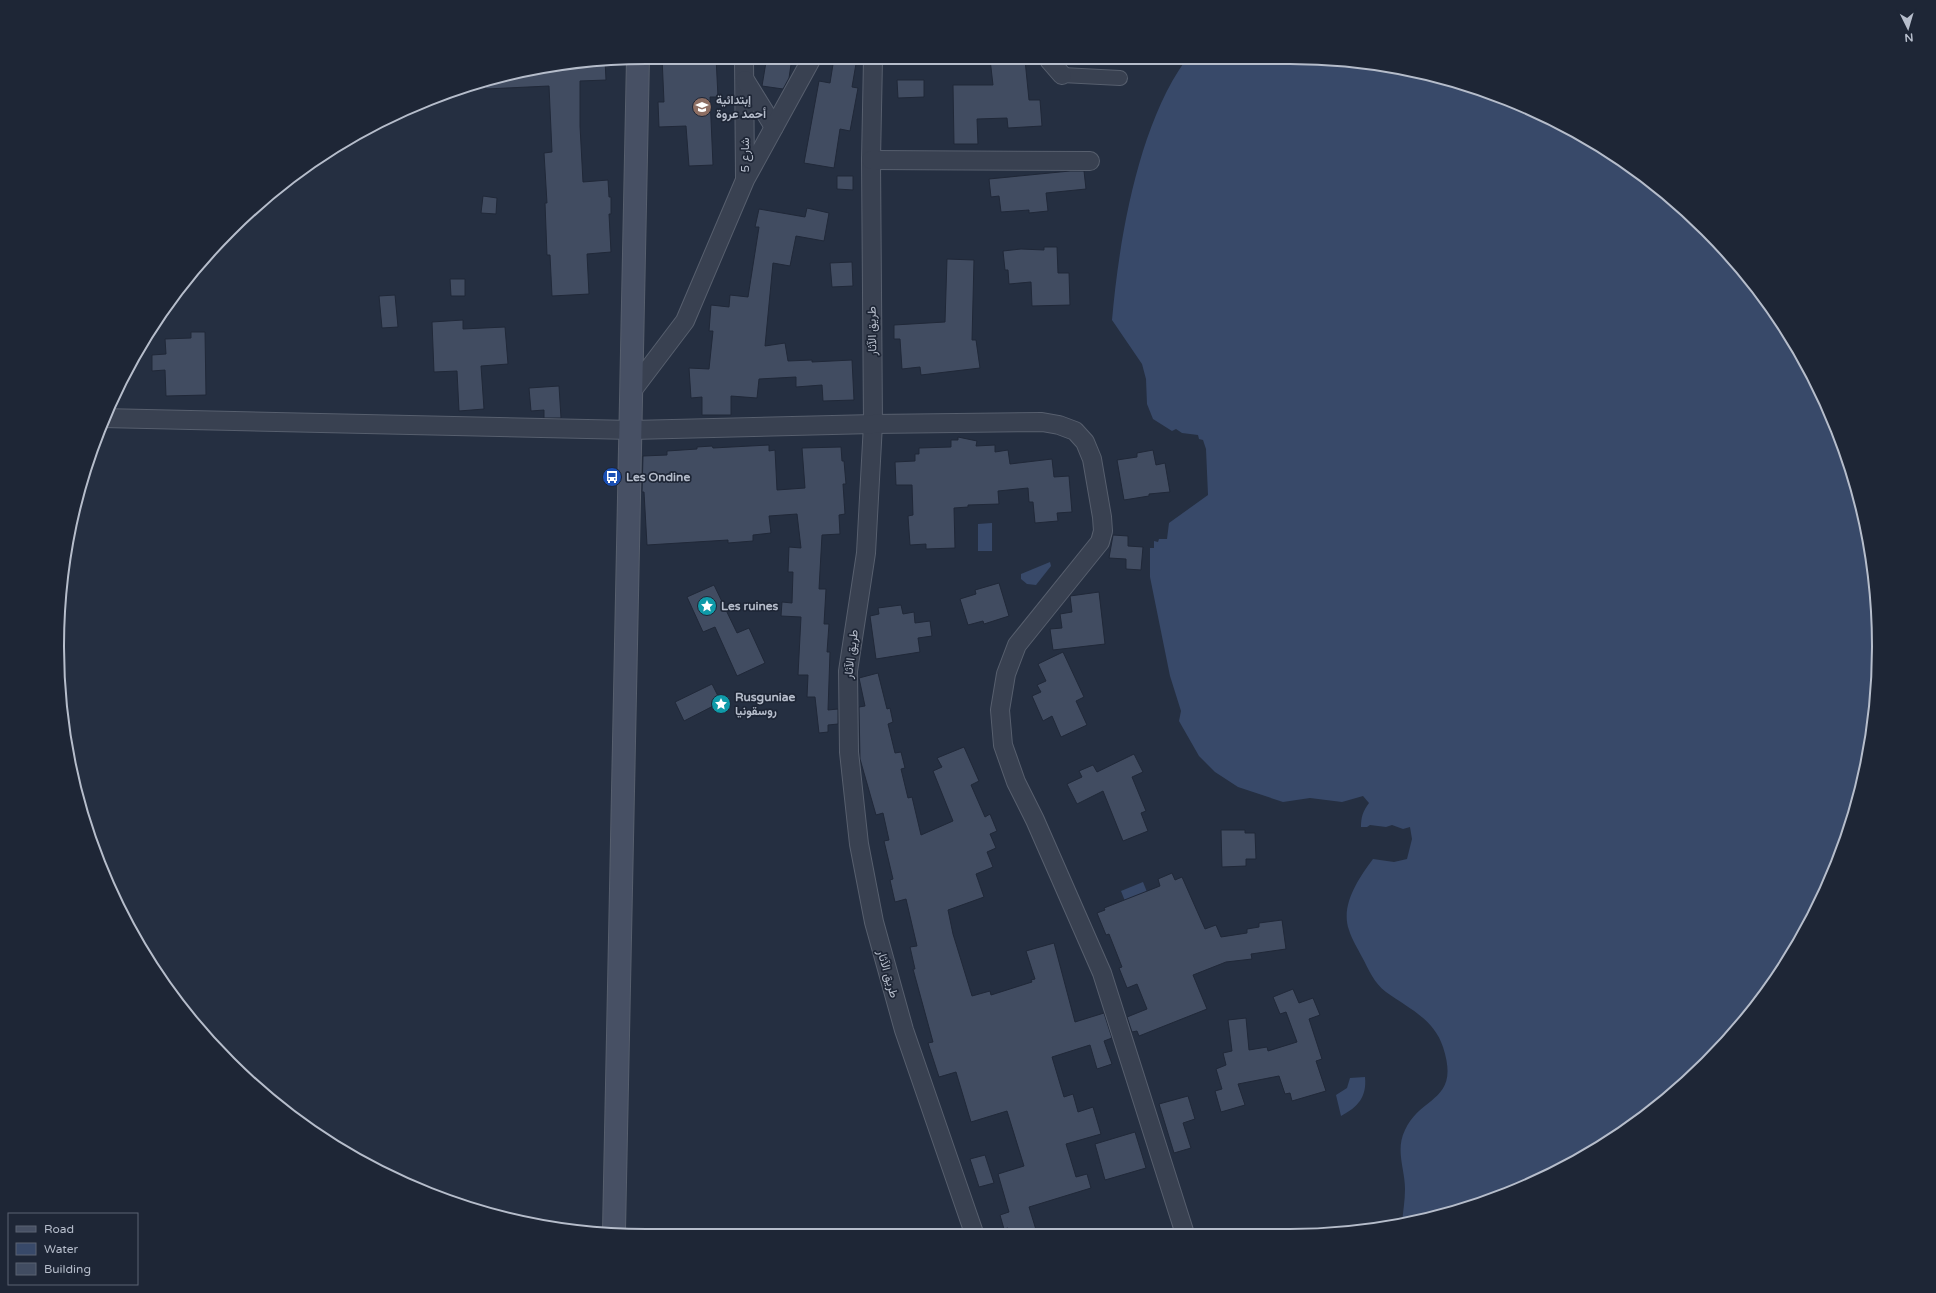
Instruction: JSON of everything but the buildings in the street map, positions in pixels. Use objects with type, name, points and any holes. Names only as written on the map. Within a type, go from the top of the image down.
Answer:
[{"type":"main road","points":[[614,1228],[620,889],[632,430],[638,64]]},
{"type":"street","name":"شارع 5","points":[[744,64],[745,180]]},
{"type":"street","points":[[632,391],[685,321],[745,180],[809,64]]},
{"type":"street","name":"طريق الآثار","points":[[873,64],[870,160],[873,424],[866,553],[848,671],[849,752],[860,844],[874,922],[904,1030],[973,1229]]},
{"type":"street","points":[[1052,64],[1062,75],[1120,78]]},
{"type":"street","points":[[744,80],[774,127]]},
{"type":"street","points":[[870,160],[1090,162]]},
{"type":"street","points":[[111,418],[632,430],[873,424],[1042,422],[1060,425],[1075,431],[1085,442],[1092,459],[1103,531],[1100,542],[1017,645],[1006,674],[1000,710],[1003,746],[1016,782],[1035,820],[1102,974],[1183,1229]]},
{"type":"water","points":[[1183,64],[1328,65],[1403,75],[1477,95],[1512,108],[1581,142],[1613,162],[1644,184],[1674,209],[1701,235],[1727,262],[1752,292],[1774,323],[1794,355],[1828,424],[1841,459],[1861,533],[1871,608],[1872,646],[1871,685],[1861,760],[1841,834],[1828,869],[1794,938],[1774,970],[1752,1001],[1727,1031],[1701,1058],[1674,1084],[1644,1109],[1613,1131],[1581,1151],[1512,1185],[1477,1198],[1403,1218],[1405,1182],[1401,1160],[1402,1137],[1412,1119],[1420,1110],[1437,1096],[1443,1088],[1447,1078],[1447,1065],[1443,1047],[1439,1037],[1433,1029],[1419,1015],[1386,992],[1375,980],[1353,941],[1347,921],[1347,911],[1352,892],[1373,859],[1394,862],[1407,859],[1412,839],[1410,827],[1403,829],[1392,825],[1386,827],[1370,825],[1367,827],[1361,827],[1363,814],[1369,803],[1363,796],[1342,802],[1310,798],[1283,802],[1238,787],[1215,772],[1199,756],[1179,721],[1181,711],[1170,676],[1150,577],[1150,548],[1154,548],[1154,541],[1158,542],[1159,539],[1167,539],[1169,523],[1208,495],[1206,449],[1203,440],[1199,439],[1198,435],[1182,433],[1176,429],[1172,431],[1153,419],[1147,404],[1146,379],[1142,364],[1112,320],[1120,255],[1134,185],[1143,151],[1155,118],[1169,88]]},
{"type":"water","points":[[992,523],[992,551],[978,551],[978,524]]},
{"type":"water","points":[[1050,562],[1051,566],[1036,585],[1027,584],[1021,579],[1021,574]]},
{"type":"water","points":[[1143,882],[1147,892],[1125,901],[1121,891]]},
{"type":"water","points":[[1365,1077],[1363,1096],[1360,1101],[1352,1109],[1341,1116],[1336,1095],[1347,1088],[1350,1078]]},
{"type":"place","name":"إبتدائية أحمد عروة","points":[[702,107]]},
{"type":"place","name":"Les Ondine","points":[[612,477]]},
{"type":"place","name":"Les ruines","points":[[707,606]]},
{"type":"place","name":"Rusguniae روسقونيا","points":[[721,704]]}]
